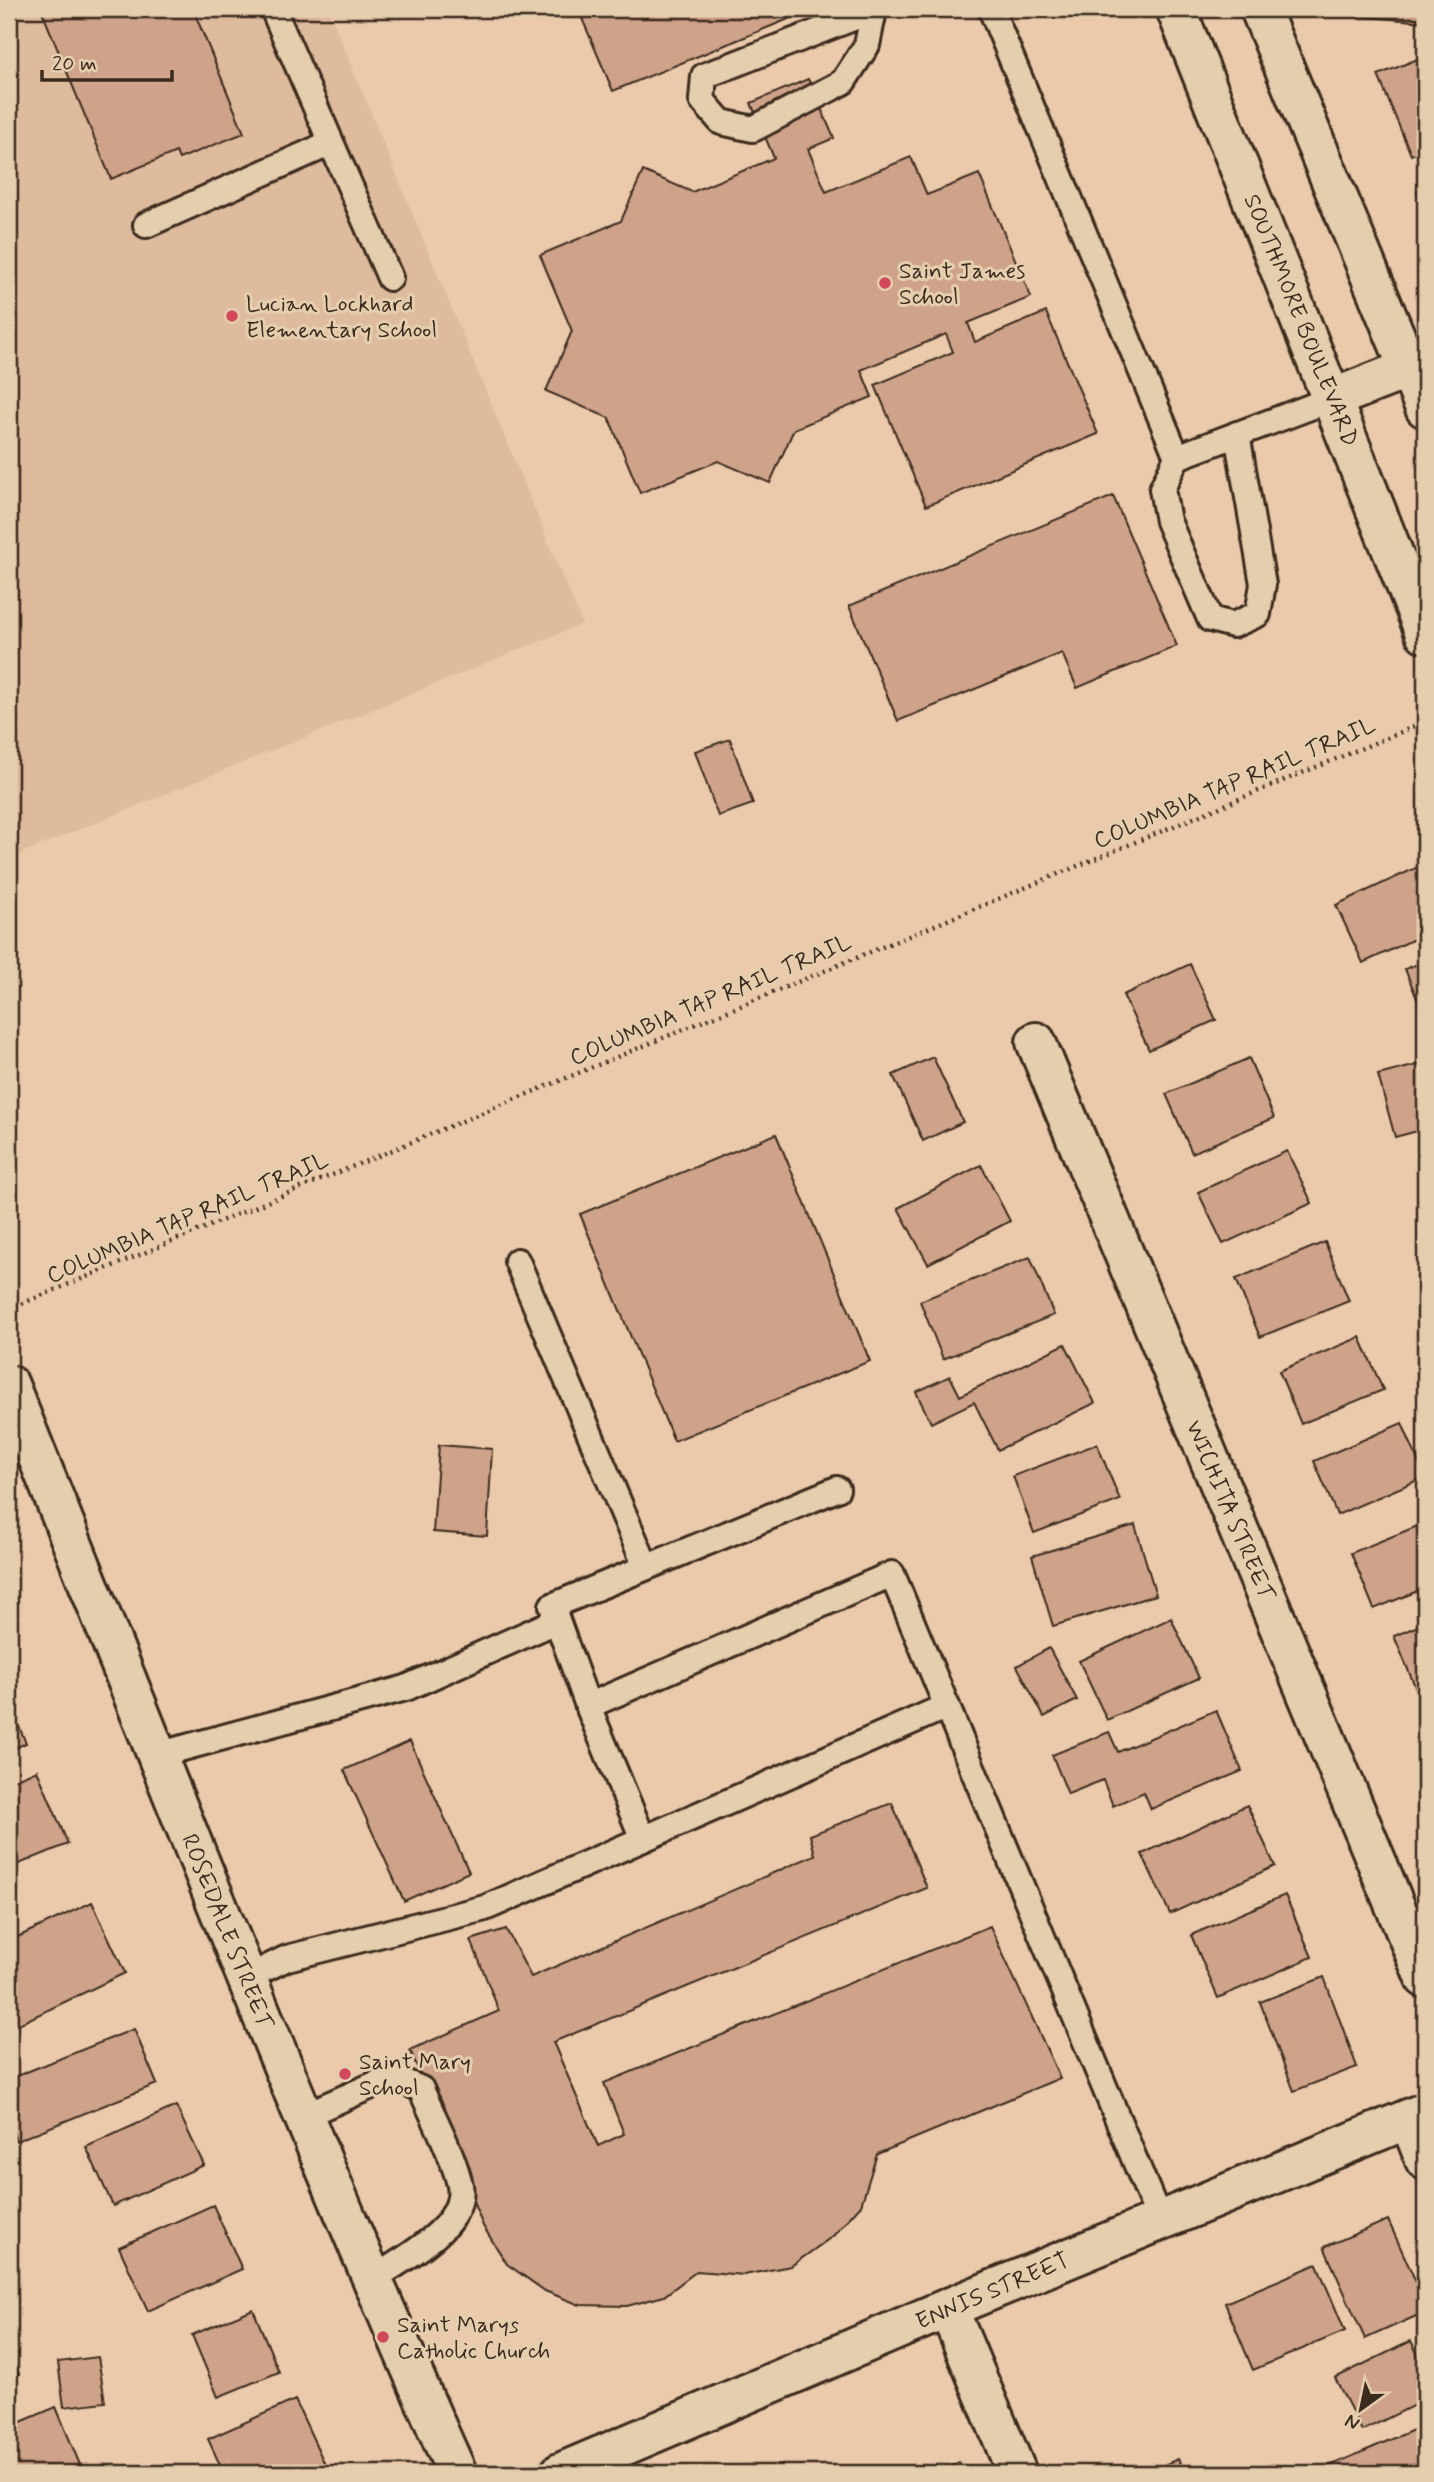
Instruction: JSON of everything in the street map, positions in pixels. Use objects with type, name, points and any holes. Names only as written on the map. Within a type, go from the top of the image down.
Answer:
[{"type":"street","name":"SOUTHMORE BOULEVARD","points":[[1176,9],[1334,398],[1425,633]]},
{"type":"street","points":[[1260,9],[1425,408]]},
{"type":"street","points":[[1334,398],[1408,369]]},
{"type":"street","name":"WICHITA STREET","points":[[1036,1042],[1425,1978]]},
{"type":"street","name":"ROSEDALE STREET","points":[[9,1385],[246,1978],[371,2280],[457,2473]]},
{"type":"street","points":[[1417,2116],[1425,2160]]},
{"type":"street","name":"ENNIS STREET","points":[[560,2473],[948,2308],[1417,2116]]},
{"type":"street","points":[[948,2308],[1017,2473]]},
{"type":"lane","points":[[273,9],[390,278]]},
{"type":"lane","points":[[875,9],[867,45],[843,82],[752,129],[721,122],[702,100],[704,76],[875,9]]},
{"type":"lane","points":[[991,9],[1177,457]]},
{"type":"lane","points":[[146,225],[331,143]]},
{"type":"lane","points":[[1237,434],[1263,584],[1258,614],[1233,625],[1210,619],[1168,521],[1162,489],[1177,457],[1237,434],[1334,398]]},
{"type":"lane","points":[[517,1261],[646,1567]]},
{"type":"lane","points":[[643,1839],[588,1706],[552,1606],[837,1489]]},
{"type":"lane","points":[[588,1706],[892,1574],[1160,2221]]},
{"type":"lane","points":[[157,1755],[405,1688],[556,1621]]},
{"type":"lane","points":[[246,1978],[287,1958],[485,1908],[947,1706]]},
{"type":"lane","points":[[303,2116],[378,2083],[400,2080],[421,2090],[446,2148],[460,2183],[456,2215],[430,2241],[371,2280]]},
{"type":"path","name":"COLUMBIA TAP RAIL TRAIL","points":[[9,1309],[1425,722]]},
{"type":"shaded area","name":"Lucian Lockhard Elementary School","points":[[9,9],[328,9],[582,624],[9,858]]},
{"type":"building","points":[[41,9],[193,9],[244,133],[179,159],[176,152],[111,179]]},
{"type":"building","points":[[578,9],[813,9],[613,91]]},
{"type":"building","points":[[1345,9],[1425,9],[1425,22],[1344,15]]},
{"type":"building","points":[[1425,56],[1425,149],[1411,155],[1378,75]]},
{"type":"building","points":[[808,79],[834,138],[808,149],[826,192],[911,157],[927,195],[979,174],[1031,297],[968,323],[975,342],[1046,312],[1098,434],[926,506],[875,385],[953,352],[946,334],[861,370],[872,397],[794,429],[770,483],[718,461],[640,493],[609,418],[546,391],[572,331],[540,255],[621,221],[643,171],[692,192],[774,158],[751,103]]},
{"type":"building","points":[[1425,188],[1425,212],[1417,191]]},
{"type":"building","points":[[1113,496],[1177,646],[1077,688],[1062,653],[898,721],[849,606]]},
{"type":"building","points":[[730,739],[753,804],[718,816],[695,751]]},
{"type":"building","points":[[1420,866],[1425,877],[1425,934],[1363,963],[1336,905]]},
{"type":"building","points":[[1425,961],[1425,1018],[1405,969]]},
{"type":"building","points":[[1190,964],[1216,1020],[1149,1050],[1123,995]]},
{"type":"building","points":[[933,1057],[963,1122],[923,1141],[893,1075]]},
{"type":"building","points":[[1249,1058],[1274,1118],[1192,1153],[1166,1094]]},
{"type":"building","points":[[1425,1063],[1425,1129],[1395,1137],[1378,1075]]},
{"type":"building","points":[[776,1134],[870,1361],[674,1441],[580,1214]]},
{"type":"building","points":[[1287,1151],[1312,1203],[1223,1244],[1198,1192]]},
{"type":"building","points":[[981,1165],[1010,1221],[928,1264],[898,1208]]},
{"type":"building","points":[[1325,1242],[1349,1301],[1260,1337],[1236,1279]]},
{"type":"building","points":[[1030,1257],[1054,1315],[943,1359],[920,1301]]},
{"type":"building","points":[[1360,1337],[1383,1390],[1301,1424],[1279,1371]]},
{"type":"building","points":[[1065,1344],[1095,1403],[998,1450],[974,1402],[931,1423],[916,1392],[950,1376],[960,1396]]},
{"type":"building","points":[[1402,1423],[1425,1477],[1337,1515],[1314,1461]]},
{"type":"building","points":[[1097,1444],[1120,1500],[1034,1533],[1013,1476]]},
{"type":"building","points":[[439,1445],[492,1449],[487,1536],[433,1532]]},
{"type":"building","points":[[1425,1523],[1425,1588],[1374,1609],[1351,1553]]},
{"type":"building","points":[[1135,1525],[1156,1595],[1053,1626],[1032,1556]]},
{"type":"building","points":[[1171,1618],[1199,1678],[1107,1720],[1079,1661]]},
{"type":"building","points":[[1425,1623],[1425,1693],[1419,1696],[1394,1636]]},
{"type":"building","points":[[1049,1648],[1077,1700],[1044,1717],[1017,1666]]},
{"type":"building","points":[[9,1703],[26,1743],[9,1751]]},
{"type":"building","points":[[1216,1710],[1242,1771],[1151,1809],[1144,1792],[1113,1806],[1103,1780],[1068,1794],[1052,1755],[1109,1732],[1118,1752]]},
{"type":"building","points":[[410,1741],[469,1872],[404,1901],[344,1770]]},
{"type":"building","points":[[37,1770],[68,1844],[9,1868],[9,1782]]},
{"type":"building","points":[[892,1803],[927,1888],[553,2042],[598,2146],[624,2134],[604,2083],[990,1926],[1060,2078],[877,2154],[861,2205],[833,2236],[791,2266],[744,2275],[697,2271],[664,2296],[627,2306],[580,2305],[545,2291],[507,2264],[483,2226],[410,2050],[499,2011],[471,1940],[506,1929],[531,1977],[815,1855],[810,1835]]},
{"type":"building","points":[[1247,1805],[1275,1866],[1170,1914],[1142,1854]]},
{"type":"building","points":[[1285,1895],[1312,1957],[1218,1998],[1191,1935]]},
{"type":"building","points":[[92,1902],[125,1973],[17,2025],[9,2008],[9,1941]]},
{"type":"building","points":[[1324,1977],[1357,2067],[1294,2091],[1260,2002]]},
{"type":"building","points":[[134,2029],[157,2084],[16,2141],[9,2122],[9,2079]]},
{"type":"building","points":[[176,2106],[204,2165],[113,2206],[86,2147]]},
{"type":"building","points":[[213,2205],[242,2269],[148,2311],[119,2247]]},
{"type":"building","points":[[1388,2220],[1425,2302],[1425,2312],[1365,2339],[1324,2247]]},
{"type":"building","points":[[1317,2264],[1345,2331],[1253,2370],[1225,2303]]},
{"type":"building","points":[[253,2309],[279,2372],[218,2397],[192,2335]]},
{"type":"building","points":[[1411,2341],[1425,2368],[1425,2400],[1362,2431],[1335,2378]]},
{"type":"building","points":[[9,2349],[19,2374],[9,2378]]},
{"type":"building","points":[[98,2357],[105,2402],[64,2407],[58,2362]]},
{"type":"building","points":[[295,2400],[329,2473],[205,2473],[220,2465],[208,2439]]},
{"type":"building","points":[[56,2407],[80,2465],[61,2473],[9,2473],[9,2427]]},
{"type":"building","points":[[1425,2425],[1425,2468],[1414,2473],[1313,2473]]},
{"type":"building","points":[[1178,2459],[1185,2473],[1145,2473]]},
{"type":"building","points":[[959,2462],[965,2473],[937,2473]]},
{"type":"place","name":"Saint James School","points":[[885,283]]},
{"type":"place","name":"Lucian Lockhard Elementary School","points":[[232,316]]},
{"type":"place","name":"Saint Mary School","points":[[345,2074]]},
{"type":"place","name":"Saint Marys Catholic Church","points":[[383,2337]]}]
